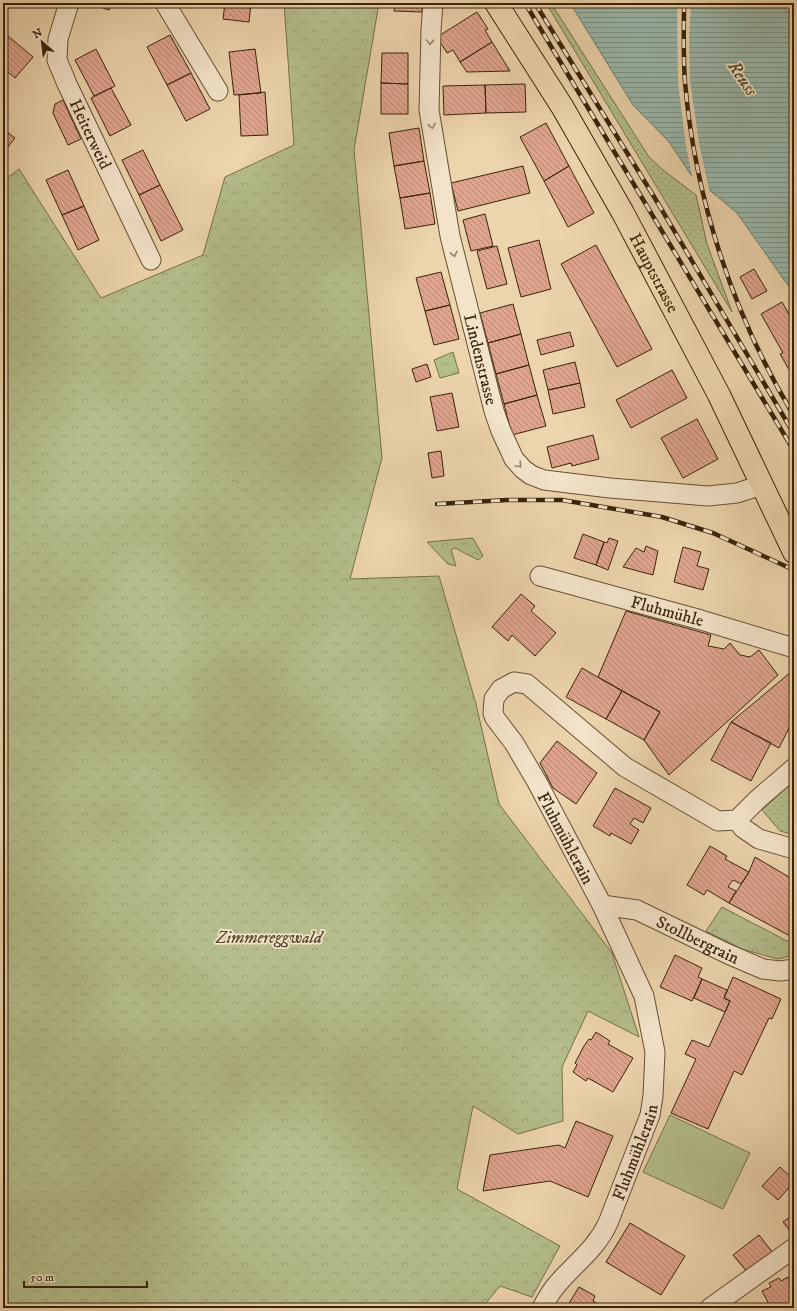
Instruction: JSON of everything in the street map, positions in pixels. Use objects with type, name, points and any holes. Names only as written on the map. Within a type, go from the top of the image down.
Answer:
[{"type":"main road","name":"Hauptstrasse","points":[[496,3],[563,108],[623,212],[719,395],[794,552]]},
{"type":"street","name":"Heiterweid","points":[[69,3],[58,39],[57,60],[151,260]]},
{"type":"street","points":[[165,3],[218,91]]},
{"type":"street","name":"Lindenstrasse","points":[[433,3],[429,110],[450,236],[494,411],[514,459],[522,469],[531,475],[544,480],[610,488],[708,496],[737,493],[762,485]]},
{"type":"street","name":"Fluhmühle","points":[[540,576],[694,618],[794,648]]},
{"type":"street","name":"Fluhmühlerain","points":[[542,1308],[560,1280],[587,1254],[602,1235],[650,1115],[653,1096],[655,1052],[644,996],[602,905],[537,782],[514,743],[495,718],[493,713],[494,699],[506,685],[514,682],[522,682],[532,687],[625,767],[718,821],[737,820]]},
{"type":"street","points":[[794,768],[758,799],[737,820],[743,828],[759,839],[794,849]]},
{"type":"street","name":"Stollbergrain","points":[[602,905],[637,910],[728,954],[763,969],[780,971],[794,969]]},
{"type":"street","points":[[710,1308],[794,1248]]},
{"type":"green space","name":"Zimmereggwald","points":[[284,3],[379,3],[354,150],[382,458],[350,579],[439,576],[476,704],[499,804],[612,953],[639,1037],[588,1011],[562,1067],[563,1121],[518,1134],[473,1106],[457,1189],[560,1246],[532,1297],[500,1286],[482,1308],[3,1308],[3,181],[19,169],[101,298],[203,255],[225,177],[294,145]]},
{"type":"green space","points":[[546,3],[551,3],[649,157],[663,170],[696,195],[707,244],[732,312]]},
{"type":"green space","points":[[453,352],[459,373],[440,378],[434,360]]},
{"type":"green space","points":[[473,538],[483,556],[478,560],[455,548],[451,550],[456,566],[448,564],[427,542]]},
{"type":"green space","points":[[794,781],[794,835],[780,831],[762,810]]},
{"type":"green space","points":[[722,907],[787,941],[794,938],[794,955],[778,959],[742,949],[706,931]]},
{"type":"green space","points":[[670,1115],[750,1153],[723,1209],[643,1172]]},
{"type":"water","name":"Reuss","points":[[570,3],[782,3],[794,21],[794,294],[737,213],[691,175],[669,142],[633,105]]},
{"type":"pier","points":[[677,3],[691,3],[689,38],[690,81],[699,143],[710,194],[693,180],[686,146],[678,83]]},
{"type":"building","points":[[88,3],[112,3],[109,10]]},
{"type":"building","points":[[225,3],[251,3],[249,22],[223,19]]},
{"type":"building","points":[[395,3],[422,3],[422,12],[394,11]]},
{"type":"building","points":[[477,12],[488,29],[485,30],[492,42],[460,62],[453,50],[447,53],[437,37]]},
{"type":"building","points":[[170,35],[191,73],[167,85],[147,47]]},
{"type":"building","points":[[8,36],[33,57],[15,78],[3,68],[3,39],[4,40]]},
{"type":"building","points":[[492,42],[510,71],[467,72],[460,62]]},
{"type":"building","points":[[96,49],[115,86],[94,96],[75,60]]},
{"type":"building","points":[[255,49],[261,93],[234,95],[229,52]]},
{"type":"building","points":[[382,53],[408,53],[408,84],[381,83]]},
{"type":"building","points":[[191,73],[210,109],[186,121],[167,85]]},
{"type":"building","points":[[381,83],[408,84],[408,114],[381,114]]},
{"type":"building","points":[[525,84],[526,112],[486,113],[485,85]]},
{"type":"building","points":[[485,85],[486,113],[444,115],[443,86]]},
{"type":"building","points":[[111,88],[131,125],[110,136],[91,98]]},
{"type":"building","points":[[265,92],[268,135],[241,136],[239,95]]},
{"type":"building","points":[[63,100],[81,139],[68,145],[53,113],[55,104]]},
{"type":"building","points":[[546,123],[569,166],[544,181],[520,137]]},
{"type":"building","points":[[419,128],[424,161],[394,166],[389,133]]},
{"type":"building","points":[[3,129],[15,138],[3,153]]},
{"type":"building","points":[[143,150],[160,185],[139,195],[122,160]]},
{"type":"building","points":[[424,161],[430,193],[400,198],[394,166]]},
{"type":"building","points":[[523,166],[530,193],[458,211],[451,183]]},
{"type":"building","points":[[569,166],[594,213],[568,227],[544,181]]},
{"type":"building","points":[[68,170],[84,206],[62,215],[46,180]]},
{"type":"building","points":[[160,185],[183,230],[161,241],[139,195]]},
{"type":"building","points":[[430,193],[435,224],[405,229],[400,198]]},
{"type":"building","points":[[84,206],[99,240],[78,250],[62,215]]},
{"type":"building","points":[[485,214],[493,246],[471,251],[463,220]]},
{"type":"building","points":[[539,240],[551,289],[521,297],[508,248]]},
{"type":"building","points":[[596,245],[652,349],[617,367],[561,264]]},
{"type":"building","points":[[497,246],[507,284],[487,289],[477,251]]},
{"type":"building","points":[[754,269],[767,291],[752,299],[740,277]]},
{"type":"building","points":[[441,272],[450,305],[425,311],[416,278]]},
{"type":"building","points":[[782,302],[794,323],[794,378],[780,354],[783,353],[761,314]]},
{"type":"building","points":[[513,304],[521,334],[488,343],[480,313]]},
{"type":"building","points":[[450,305],[459,339],[434,345],[425,311]]},
{"type":"building","points":[[570,332],[574,346],[541,355],[537,340]]},
{"type":"building","points":[[521,334],[529,365],[496,374],[488,343]]},
{"type":"building","points":[[575,362],[580,383],[548,390],[543,370]]},
{"type":"building","points":[[427,364],[431,377],[416,382],[412,369]]},
{"type":"building","points":[[529,365],[537,395],[504,404],[496,374]]},
{"type":"building","points":[[672,370],[687,398],[631,428],[616,400]]},
{"type":"building","points":[[580,383],[585,407],[553,414],[548,390]]},
{"type":"building","points":[[452,393],[459,427],[437,431],[430,397]]},
{"type":"building","points":[[537,395],[546,426],[512,435],[504,404]]},
{"type":"building","points":[[697,419],[718,459],[683,478],[661,438]]},
{"type":"building","points":[[593,435],[599,459],[572,466],[571,463],[552,468],[547,447]]},
{"type":"building","points":[[441,451],[444,476],[432,478],[428,453]]},
{"type":"building","points":[[583,534],[604,542],[596,565],[574,558]]},
{"type":"building","points":[[609,538],[618,541],[608,570],[596,565],[604,542],[607,543]]},
{"type":"building","points":[[646,546],[658,551],[653,575],[623,567],[636,548],[644,552]]},
{"type":"building","points":[[683,547],[701,552],[697,566],[709,569],[703,590],[674,582]]},
{"type":"building","points":[[521,594],[535,606],[531,611],[556,633],[535,656],[512,635],[508,641],[492,627]]},
{"type":"building","points":[[626,611],[711,635],[708,646],[724,649],[730,643],[740,655],[750,657],[759,650],[778,675],[669,775],[644,740],[660,712],[598,677]]},
{"type":"building","points":[[582,668],[622,691],[606,719],[566,697]]},
{"type":"building","points":[[791,672],[794,675],[794,718],[779,748],[731,722]]},
{"type":"building","points":[[622,691],[660,712],[644,740],[606,719]]},
{"type":"building","points":[[731,722],[771,743],[751,781],[711,760]]},
{"type":"building","points":[[557,741],[597,773],[576,804],[553,788],[540,763]]},
{"type":"building","points":[[615,788],[651,808],[643,823],[634,818],[630,824],[639,830],[631,844],[611,833],[610,836],[593,826]]},
{"type":"building","points":[[710,846],[727,856],[725,859],[749,872],[741,884],[733,880],[728,887],[736,891],[729,903],[707,890],[704,895],[687,885]]},
{"type":"building","points":[[755,857],[794,880],[794,927],[790,936],[729,903],[749,872]]},
{"type":"building","points":[[675,955],[702,968],[698,977],[702,979],[692,1001],[660,987]]},
{"type":"building","points":[[733,977],[781,999],[772,1019],[769,1018],[742,1075],[734,1071],[708,1129],[671,1113],[696,1059],[685,1054],[692,1040],[709,1047],[730,1001],[724,998]]},
{"type":"building","points":[[702,979],[727,990],[724,998],[730,1001],[725,1012],[694,998]]},
{"type":"building","points":[[596,1032],[610,1041],[608,1044],[633,1058],[613,1092],[588,1078],[586,1081],[573,1072],[577,1065],[575,1063],[584,1046],[589,1039],[591,1040]]},
{"type":"building","points":[[576,1121],[613,1136],[588,1197],[550,1181],[483,1191],[490,1155],[559,1145],[565,1148]]},
{"type":"building","points":[[780,1167],[794,1180],[794,1182],[778,1200],[762,1186]]},
{"type":"building","points":[[794,1214],[794,1236],[783,1222]]},
{"type":"building","points":[[630,1223],[685,1256],[661,1295],[606,1262]]},
{"type":"building","points":[[759,1235],[773,1253],[748,1273],[733,1255]]},
{"type":"building","points":[[788,1277],[794,1288],[794,1308],[771,1308],[762,1291],[771,1287],[769,1283],[779,1278],[781,1281]]},
{"type":"building","points":[[579,1287],[595,1296],[593,1301],[605,1308],[566,1308]]},
{"type":"railway","points":[[525,3],[794,451]]},
{"type":"railway","points":[[535,3],[656,200],[794,434]]},
{"type":"railway","points":[[684,3],[685,82],[690,126],[708,212],[720,255],[735,297],[772,377],[794,416]]},
{"type":"railway","points":[[437,504],[507,500],[562,500],[662,517],[713,533],[794,570]]}]
